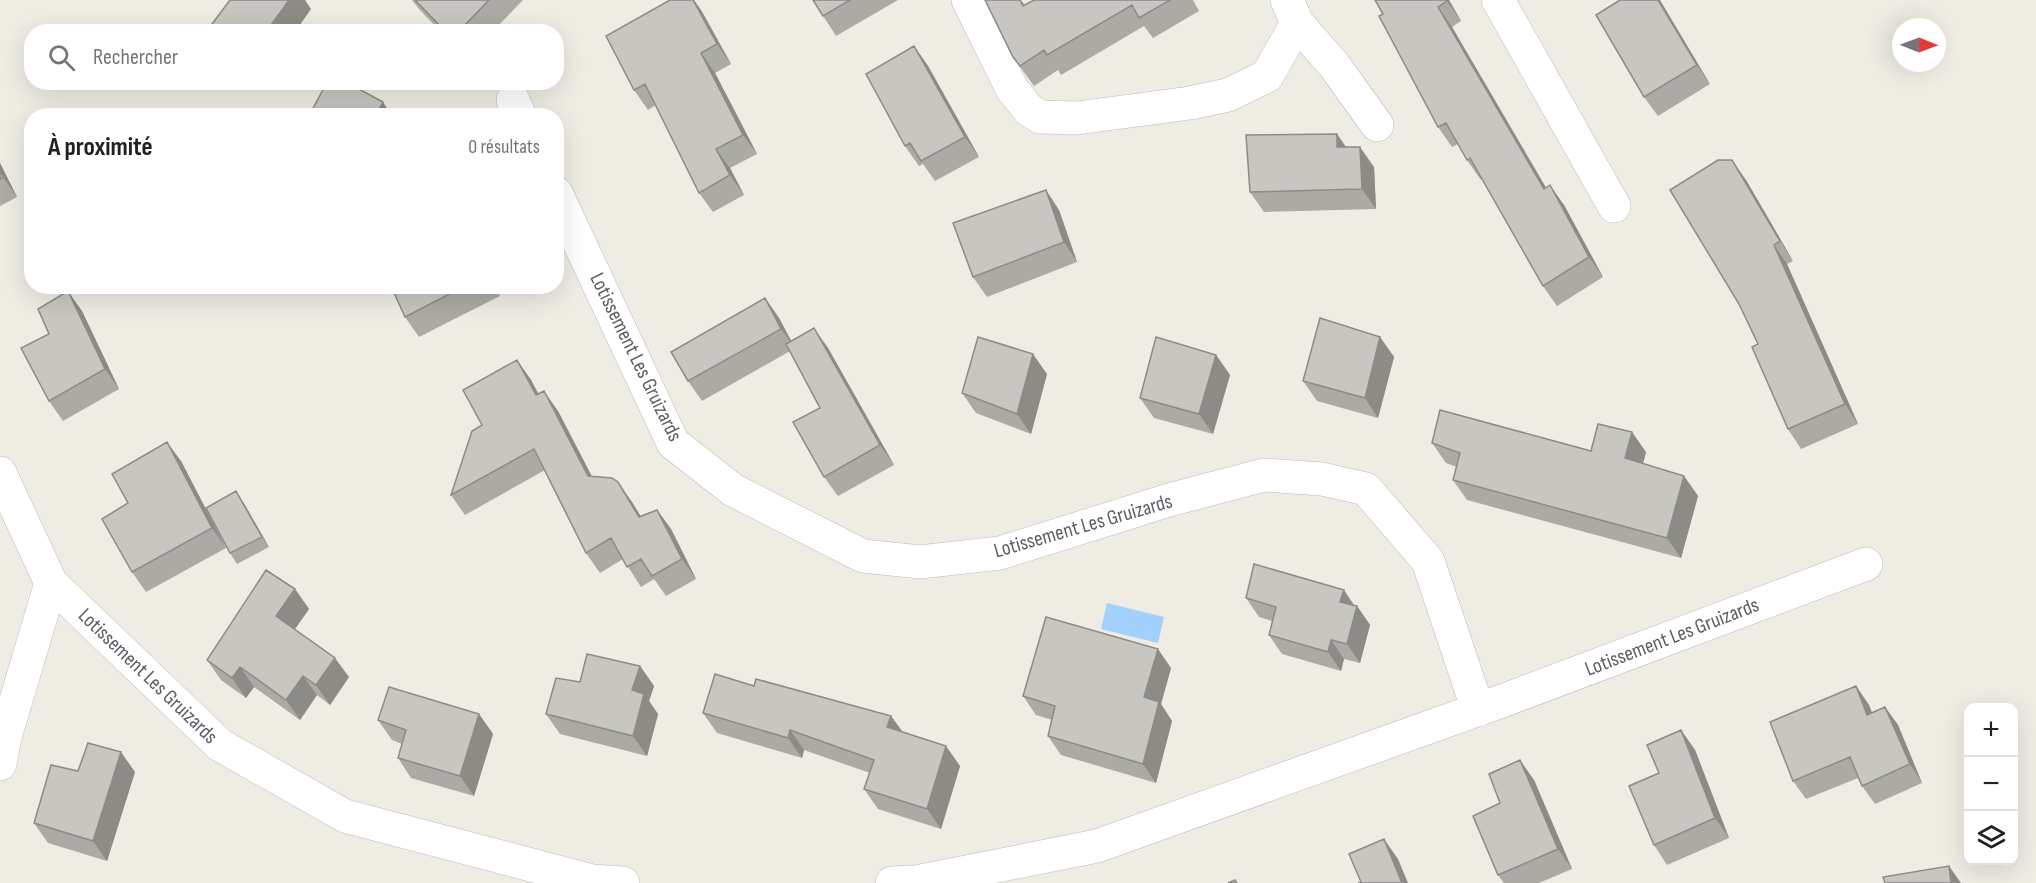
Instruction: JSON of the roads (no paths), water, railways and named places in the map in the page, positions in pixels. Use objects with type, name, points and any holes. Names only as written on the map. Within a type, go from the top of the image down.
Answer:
[{"type":"street","points":[[968,0],[1012,89],[1029,110],[1040,117],[1077,118],[1190,103],[1228,95],[1267,76],[1292,11]]},
{"type":"street","points":[[1498,0],[1614,206]]},
{"type":"street","points":[[1292,11],[1377,125]]},
{"type":"street","name":"Lotissement Les Gruizards","points":[[564,210],[673,443],[733,490],[863,556],[920,562],[1000,553],[1169,500],[1264,475],[1322,479],[1366,489],[1428,561],[1478,710]]},
{"type":"street","name":"Lotissement Les Gruizards","points":[[0,473],[51,583],[220,745],[345,816],[592,881],[623,883]]},
{"type":"street","name":"Lotissement Les Gruizards","points":[[892,883],[916,882],[1097,846],[1478,710],[1866,564]]},
{"type":"street","points":[[0,764],[5,737],[51,583]]},
{"type":"water","points":[[1107,603],[1164,617],[1158,643],[1101,629]]}]
